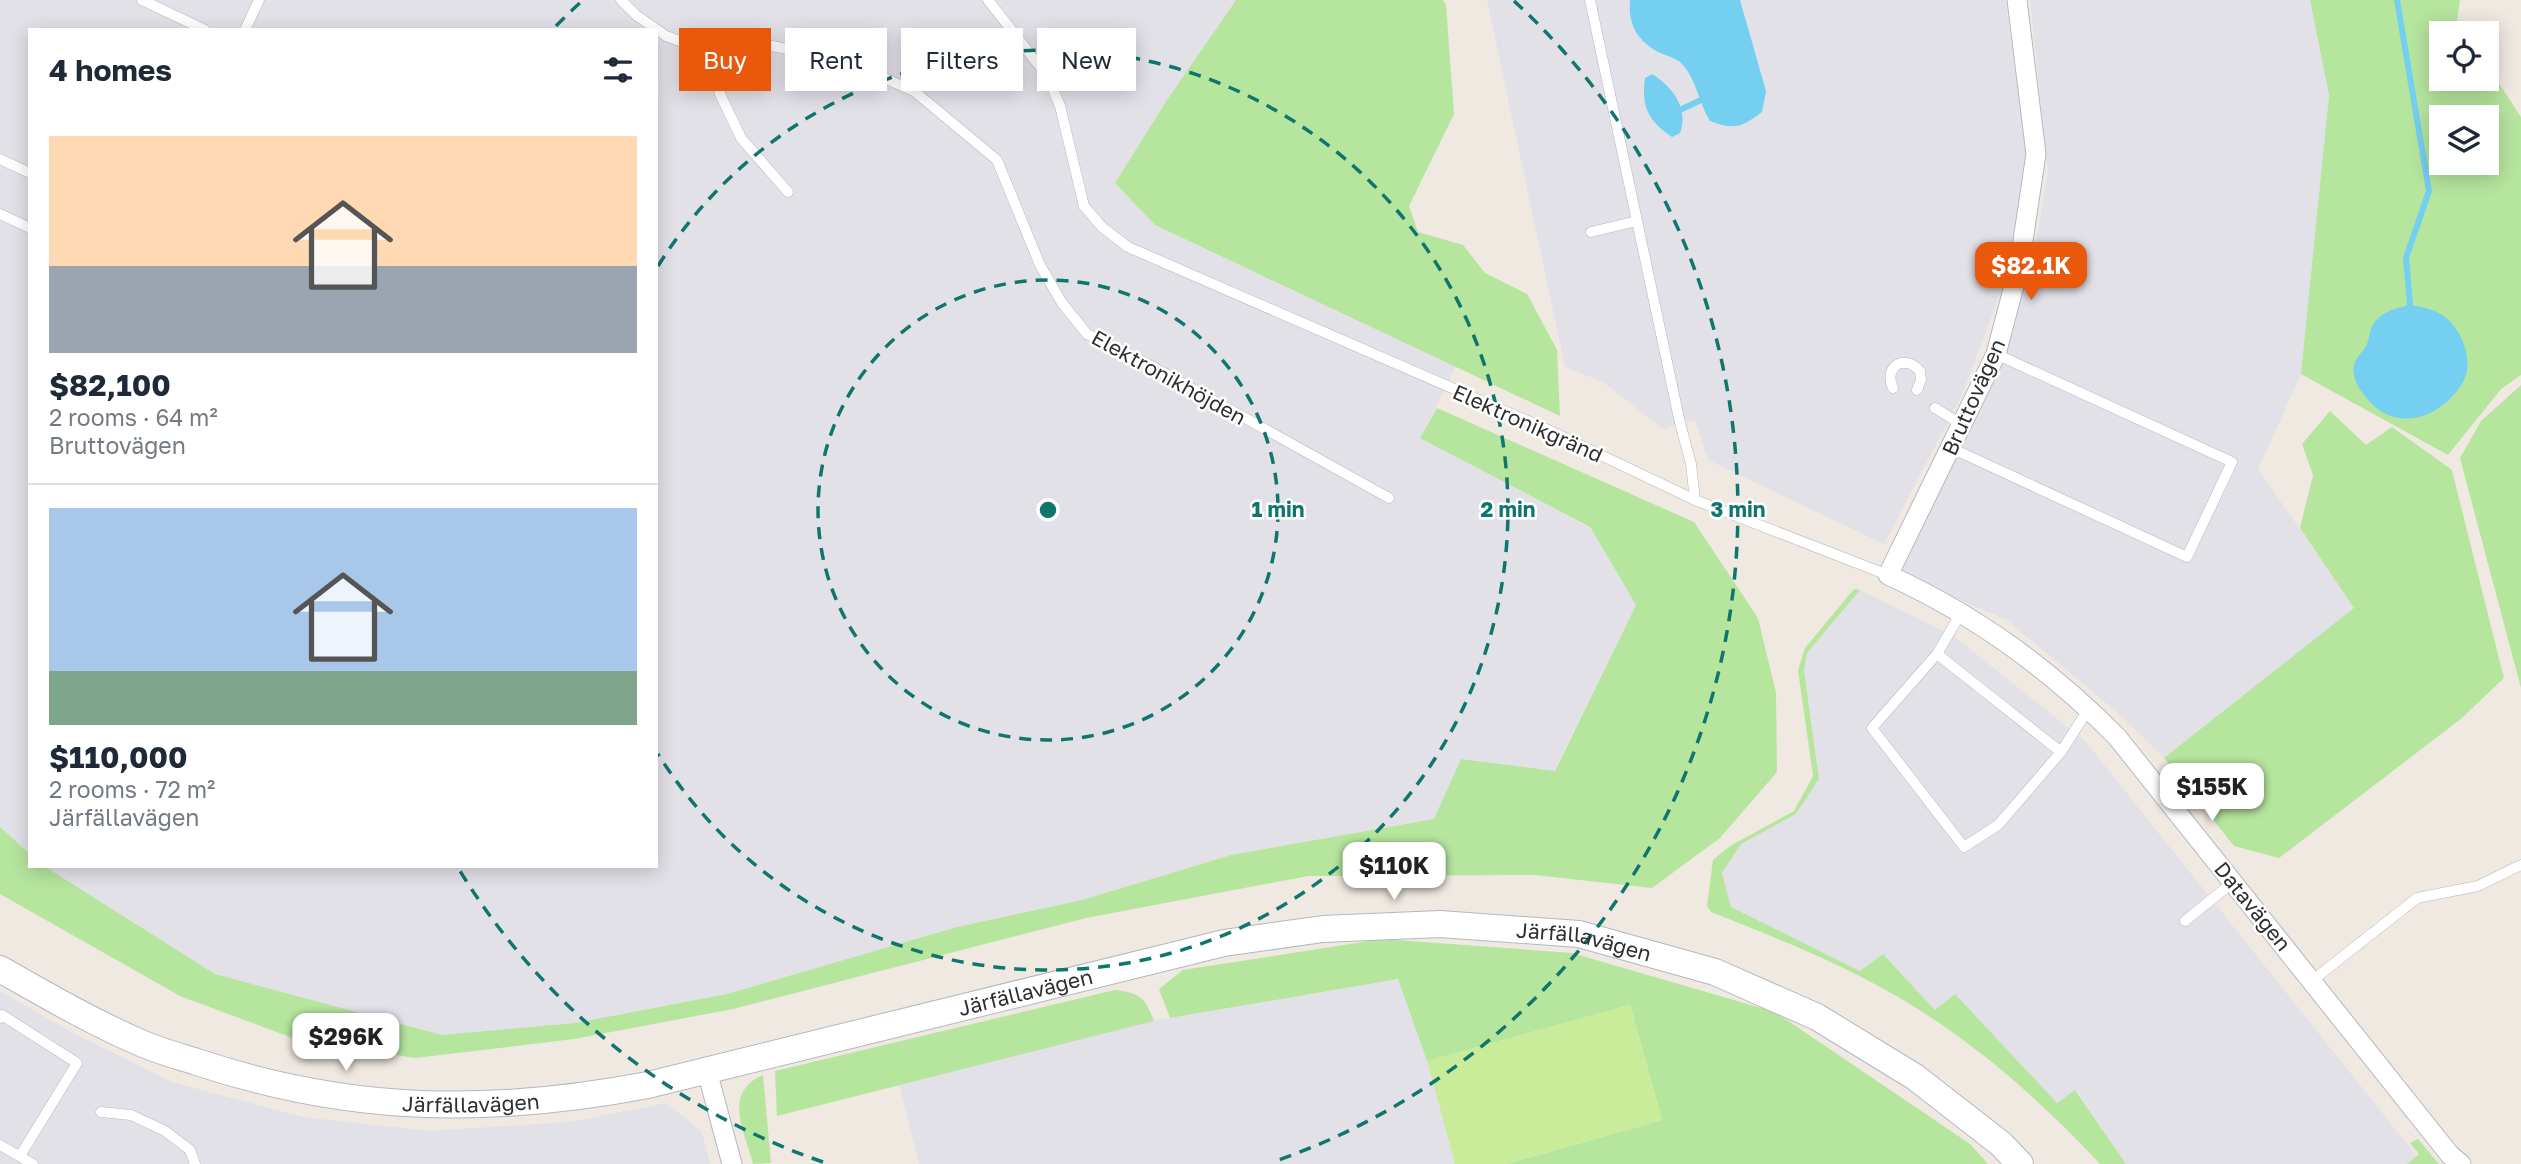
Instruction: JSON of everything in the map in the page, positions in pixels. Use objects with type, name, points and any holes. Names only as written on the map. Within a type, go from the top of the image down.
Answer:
[{"type":"street","name":"Bruttovägen","points":[[1888,575],[1996,354],[2019,267],[2036,154],[2017,0]]},
{"type":"street","name":"Datavägen","points":[[1888,575],[1961,613],[2018,650],[2089,708],[2117,737],[2450,1155],[2461,1164]]},
{"type":"street","name":"Järfällavägen","points":[[0,969],[90,1020],[144,1044],[237,1075],[301,1091],[415,1105],[517,1104],[596,1095],[707,1071],[1224,943],[1324,929],[1440,924],[1579,934],[1715,972],[1817,1017],[1915,1077],[2001,1144],[2020,1164]]},
{"type":"street","points":[[707,1071],[732,1164]]},
{"type":"lane","points":[[142,0],[201,28]]},
{"type":"lane","points":[[246,28],[259,0]]},
{"type":"lane","name":"Elektronikhöjden","points":[[621,0],[655,28]]},
{"type":"lane","name":"Elektronikgränd","points":[[988,0],[1048,77],[1060,106],[1084,206],[1102,227],[1128,247],[1544,428],[1695,500],[1888,575]]},
{"type":"lane","points":[[1590,0],[1691,464],[1695,500]]},
{"type":"lane","name":"Elektronikhöjden","points":[[658,30],[679,41]]},
{"type":"lane","name":"Elektronikhöjden","points":[[771,46],[822,56],[914,90],[997,160],[1040,265],[1062,303],[1087,334],[1155,368],[1389,498]]},
{"type":"lane","points":[[720,91],[741,138],[788,192]]},
{"type":"lane","points":[[0,159],[28,172]]},
{"type":"lane","points":[[0,214],[28,227]]},
{"type":"lane","points":[[1591,232],[1637,221]]},
{"type":"lane","points":[[1951,448],[2187,557],[2193,545],[2232,461],[1996,354]]},
{"type":"lane","points":[[1893,388],[1891,372],[1904,362],[1916,366],[1919,385]]},
{"type":"lane","points":[[1935,408],[1962,424]]},
{"type":"lane","points":[[1961,613],[1937,654],[1872,728],[1964,847],[1998,825],[2061,752],[2089,708]]},
{"type":"lane","points":[[1937,654],[2061,752]]},
{"type":"lane","points":[[2313,980],[2417,898],[2478,886],[2521,865]]},
{"type":"lane","points":[[2185,921],[2233,882]]},
{"type":"lane","points":[[0,1018],[2,1015],[77,1063],[20,1156]]},
{"type":"lane","points":[[101,1112],[131,1115],[165,1132],[190,1150],[195,1164]]},
{"type":"lane","points":[[0,1145],[33,1164]]},
{"type":"shaded area","points":[[0,0],[1236,0],[1167,100],[1115,183],[1155,225],[1456,366],[1421,438],[1590,528],[1636,605],[1554,771],[1462,759],[1435,819],[1231,855],[1082,900],[957,927],[727,994],[575,1023],[442,1035],[215,974],[47,868],[658,868],[658,28],[28,28],[28,852],[0,827]]},
{"type":"shaded area","points":[[1487,0],[2005,0],[2028,160],[2009,270],[1962,395],[1884,544],[1708,460],[1695,420],[1663,429],[1603,382],[1565,367]]},
{"type":"shaded area","points":[[2030,0],[2310,0],[2329,95],[2301,374],[2258,469],[2355,608],[2164,758],[2119,714],[2007,620],[1894,572],[1983,404],[2031,271],[2048,172]]},
{"type":"shaded area","points":[[1860,590],[1955,637],[2085,741],[2423,1164],[2126,1164],[2076,1090],[2057,1104],[1955,994],[1935,1010],[1883,954],[1861,971],[1731,907],[1722,873],[1741,844],[1796,814],[1819,779],[1804,670],[1807,653]]},
{"type":"shaded area","points":[[1398,979],[1427,1061],[1455,1164],[919,1164],[899,1085],[1154,1021]]},
{"type":"shaded area","points":[[0,991],[71,1032],[172,1082],[302,1117],[429,1131],[570,1122],[667,1103],[702,1132],[710,1164],[0,1164]]},
{"type":"green space","points":[[1236,0],[1443,0],[1446,5],[1454,114],[1409,206],[1418,232],[1463,245],[1485,273],[1527,294],[1557,350],[1560,416],[1155,225],[1115,183],[1167,100]]},
{"type":"green space","points":[[2310,0],[2460,0],[2458,21],[2429,21],[2429,91],[2499,91],[2499,83],[2521,117],[2521,375],[2501,389],[2448,455],[2301,374],[2329,95]]},
{"type":"green space","points":[[2521,385],[2521,688],[2460,458],[2481,421]]},
{"type":"green space","points":[[1437,408],[1694,522],[1758,618],[1776,693],[1777,772],[1720,838],[1652,888],[1535,875],[1308,876],[1086,918],[733,1009],[574,1039],[415,1058],[298,1040],[180,996],[0,894],[0,827],[28,852],[28,868],[47,868],[215,974],[442,1035],[575,1023],[727,994],[957,927],[1082,900],[1231,855],[1434,819],[1461,759],[1555,771],[1636,605],[1590,527],[1420,438]]},
{"type":"green space","points":[[2330,411],[2366,445],[2392,427],[2452,470],[2504,678],[2462,718],[2279,858],[2234,846],[2164,758],[2354,608],[2300,528],[2313,475],[2302,444]]},
{"type":"green space","points":[[1854,589],[1860,590],[1807,653],[1804,670],[1819,779],[1796,814],[1741,844],[1722,873],[1731,907],[1860,971],[1883,954],[1935,1010],[1955,994],[2057,1103],[2075,1090],[2126,1164],[2100,1164],[2047,1110],[1990,1060],[1960,1037],[1896,996],[1826,960],[1711,912],[1707,906],[1713,860],[1730,846],[1794,811],[1813,776],[1798,670],[1805,648]]},
{"type":"green space","points":[[1382,939],[1572,953],[1775,1012],[1970,1144],[1988,1164],[1506,1164],[1662,1120],[1630,1005],[1427,1061],[1398,979],[1170,1018],[1159,989],[1183,970]]},
{"type":"green space","points":[[1115,990],[1141,998],[1154,1021],[777,1116],[775,1071]]},
{"type":"green space","points":[[1630,1005],[1662,1120],[1506,1164],[1455,1164],[1427,1061]]},
{"type":"green space","points":[[763,1075],[771,1163],[753,1164],[742,1127],[740,1103],[743,1092],[750,1083]]},
{"type":"green space","points":[[2418,1139],[2439,1164],[2407,1164],[2419,1154],[2410,1143]]},
{"type":"water","points":[[1630,0],[1740,0],[1766,91],[1762,112],[1737,126],[1725,126],[1710,121],[1685,68],[1640,38],[1633,25]]},
{"type":"water","points":[[1652,74],[1666,85],[1681,107],[1680,133],[1672,137],[1657,125],[1645,105],[1645,78]]},
{"type":"water","points":[[2410,305],[2437,312],[2451,323],[2462,339],[2467,367],[2462,384],[2441,406],[2429,414],[2402,418],[2376,408],[2360,389],[2353,371],[2356,360],[2368,342],[2374,323],[2382,315]]},
{"type":"waterway","points":[[2397,0],[2429,191],[2406,258],[2410,305]]},
{"type":"waterway","points":[[1682,109],[1701,100]]}]
